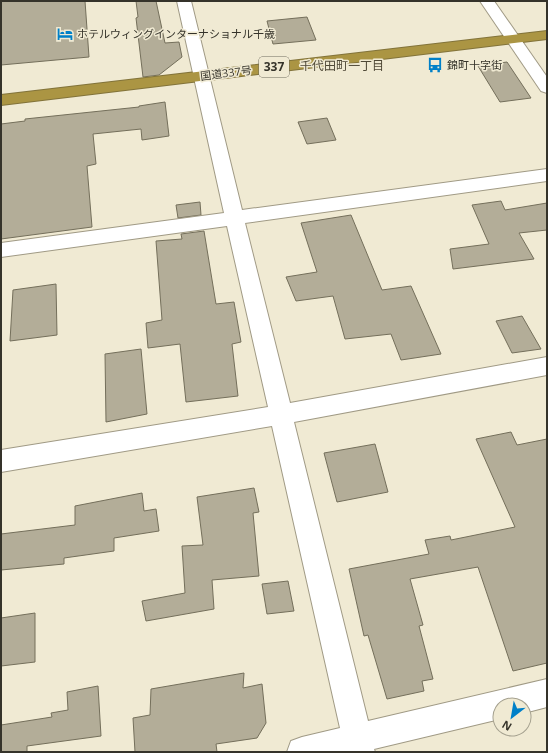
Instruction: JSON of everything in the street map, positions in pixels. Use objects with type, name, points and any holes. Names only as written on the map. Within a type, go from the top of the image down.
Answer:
[{"type":"highway","name":"国道337号","points":[[1,100],[547,35]]},
{"type":"street","points":[[184,1],[280,415],[359,746]]},
{"type":"street","points":[[487,1],[547,88]]},
{"type":"street","points":[[1,250],[547,175]]},
{"type":"street","points":[[1,461],[280,415],[547,366]]},
{"type":"street","points":[[302,752],[359,746],[547,693]]},
{"type":"building","points":[[1,1],[85,1],[89,57],[1,65]]},
{"type":"building","points":[[136,1],[156,1],[165,43],[179,42],[182,57],[159,75],[143,77],[136,18],[138,17]]},
{"type":"building","points":[[307,17],[316,40],[273,44],[267,21]]},
{"type":"building","points":[[507,62],[531,98],[500,102],[478,66]]},
{"type":"building","points":[[165,102],[169,136],[142,140],[141,129],[93,134],[96,164],[87,166],[92,227],[1,239],[1,124],[25,121],[25,119],[139,107]]},
{"type":"building","points":[[327,118],[336,140],[307,144],[298,122]]},
{"type":"building","points":[[501,201],[505,210],[547,203],[547,230],[519,233],[534,259],[453,269],[450,249],[489,244],[472,205]]},
{"type":"building","points":[[200,202],[201,215],[178,218],[176,205]]},
{"type":"building","points":[[351,215],[382,290],[411,286],[441,354],[401,360],[391,334],[345,339],[333,296],[296,301],[286,277],[317,272],[301,223]]},
{"type":"building","points":[[204,231],[216,304],[234,302],[241,342],[232,344],[238,396],[186,402],[180,344],[148,348],[146,323],[162,320],[156,241],[182,239],[181,234]]},
{"type":"building","points":[[56,284],[57,335],[10,341],[13,290]]},
{"type":"building","points":[[522,316],[541,349],[512,353],[496,321]]},
{"type":"building","points":[[141,349],[147,414],[106,422],[105,354]]},
{"type":"building","points":[[511,432],[517,445],[547,439],[547,663],[513,671],[478,567],[410,579],[423,625],[419,626],[433,679],[422,681],[424,691],[387,699],[368,635],[364,636],[349,569],[429,554],[425,540],[450,536],[451,540],[515,527],[476,439]]},
{"type":"building","points":[[375,444],[388,492],[337,502],[324,453]]},
{"type":"building","points":[[254,488],[259,512],[253,513],[259,576],[212,580],[214,609],[146,621],[142,601],[185,593],[182,546],[203,545],[197,497]]},
{"type":"building","points":[[142,493],[144,511],[156,509],[159,531],[114,538],[114,551],[64,558],[64,564],[1,570],[1,534],[75,525],[75,506]]},
{"type":"building","points":[[288,581],[294,611],[267,614],[262,584]]},
{"type":"building","points":[[35,613],[35,662],[1,666],[1,618]]},
{"type":"building","points":[[244,673],[243,688],[262,684],[266,723],[257,738],[216,744],[217,752],[135,752],[133,718],[150,715],[151,689]]},
{"type":"building","points":[[98,686],[101,736],[27,746],[27,752],[1,752],[1,725],[52,717],[51,713],[68,710],[67,692]]},
{"type":"place","name":"ホテルウィングインターナショナル千歳","points":[[65,34]]},
{"type":"place","name":"錦町十字街","points":[[435,65]]},
{"type":"district","name":"千代田町一丁目","points":[[342,66]]}]
